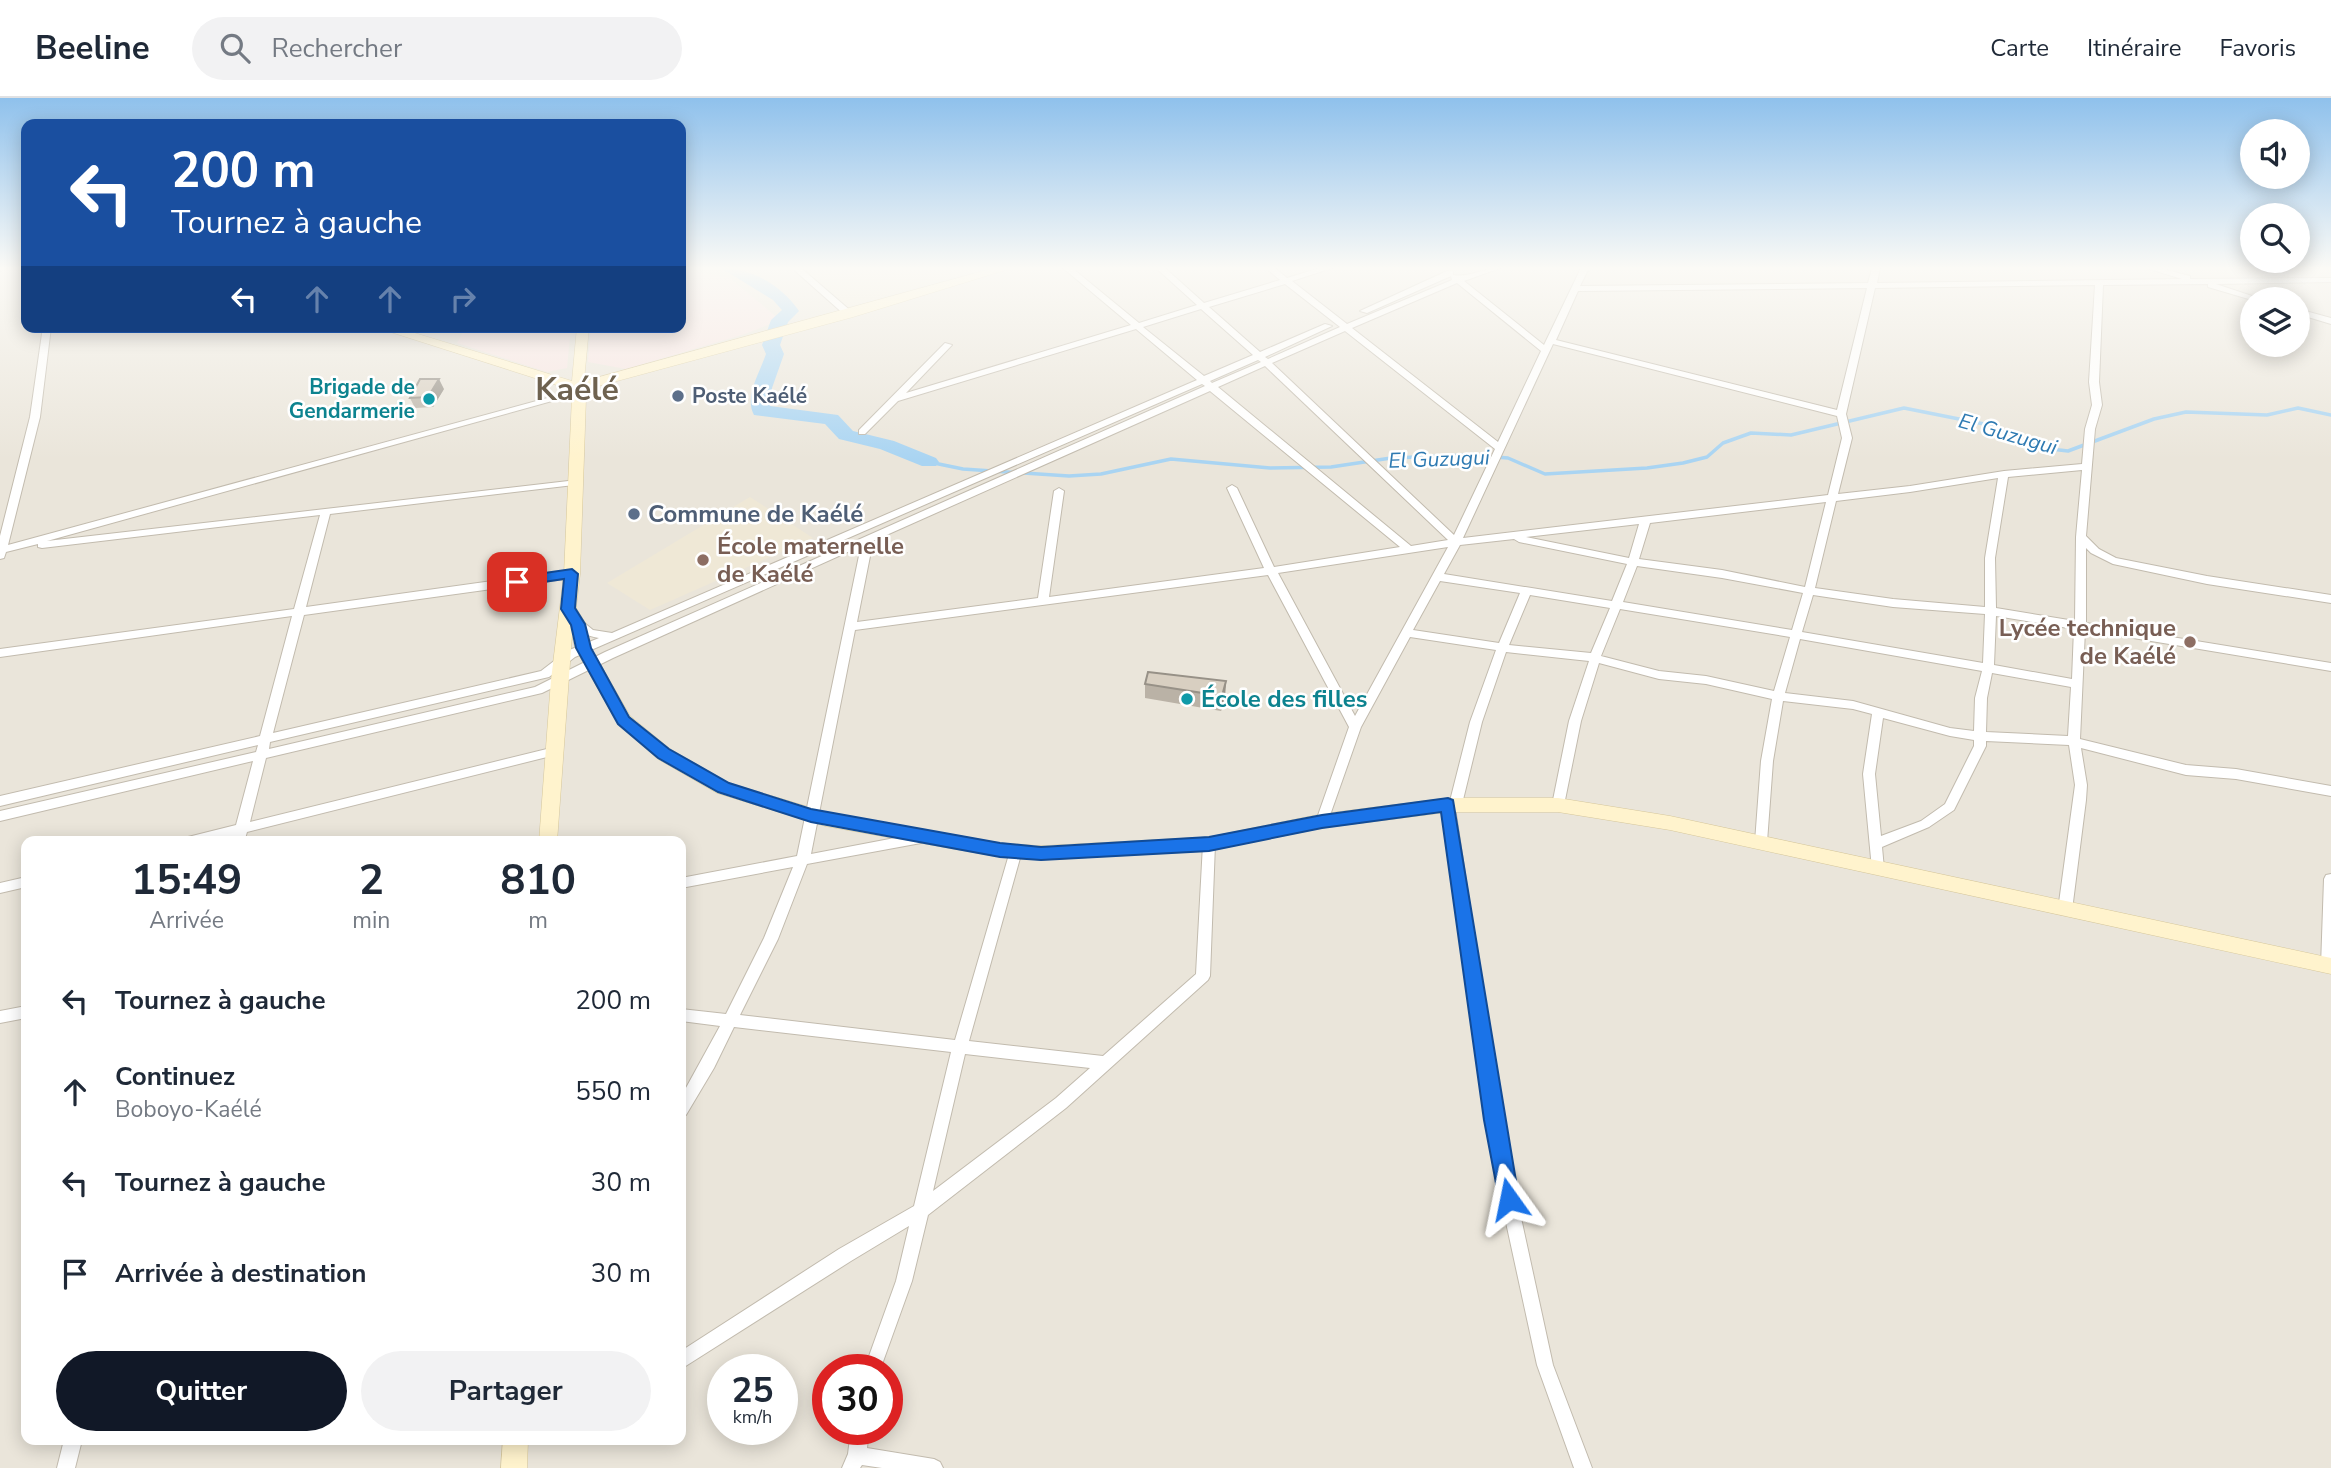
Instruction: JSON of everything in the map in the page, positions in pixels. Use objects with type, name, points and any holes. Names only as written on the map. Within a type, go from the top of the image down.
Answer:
[{"type":"main road","points":[[400,333],[576,388],[784,332]]},
{"type":"main road","points":[[548,836],[559,680],[572,574],[576,388],[582,333]]},
{"type":"main road","points":[[568,609],[578,624],[587,655],[624,720],[655,748],[723,788],[811,816],[925,837],[1041,853],[1209,844],[1322,821],[1452,804],[1558,805],[1660,821],[1761,842],[2330,966]]},
{"type":"street","points":[[895,399],[1122,332]]},
{"type":"street","points":[[1145,332],[1407,548]]},
{"type":"street","points":[[1232,332],[1456,542]]},
{"type":"street","points":[[0,801],[545,674],[562,660],[587,655],[868,539],[1325,332]]},
{"type":"street","points":[[1353,332],[1500,448]]},
{"type":"street","points":[[1530,332],[1549,346],[1840,414]]},
{"type":"street","points":[[1322,821],[1355,727],[1456,542],[1556,332]]},
{"type":"street","points":[[1761,842],[1767,761],[1778,696],[1809,592],[1830,498],[1847,438],[1840,414],[1861,332]]},
{"type":"street","points":[[2064,910],[2081,785],[2074,742],[2081,537],[2090,429],[2097,405],[2094,382],[2097,332]]},
{"type":"street","points":[[1,553],[35,417],[46,333]]},
{"type":"street","points":[[862,432],[948,345]]},
{"type":"street","points":[[0,817],[538,690],[559,680],[587,655],[613,637],[1210,384]]},
{"type":"street","points":[[1,553],[576,388]]},
{"type":"street","points":[[851,627],[1271,570],[1407,548],[1645,521],[2004,474],[2087,467]]},
{"type":"street","points":[[1875,844],[1925,824],[1950,807],[1980,746],[1980,698],[1988,668],[1990,558],[2004,474]]},
{"type":"street","points":[[1,553],[574,482]]},
{"type":"street","points":[[1232,488],[1271,570],[1355,727]]},
{"type":"street","points":[[1043,600],[1059,491]]},
{"type":"street","points":[[239,836],[325,514]]},
{"type":"street","points":[[1558,805],[1575,721],[1595,658],[1618,605],[1645,521]]},
{"type":"street","points":[[1505,536],[1633,562],[1722,574],[1809,592],[1893,603],[1991,611],[2331,667]]},
{"type":"street","points":[[2081,537],[2095,551],[2113,561],[2207,580],[2331,599]]},
{"type":"street","points":[[686,1102],[709,1063],[771,939],[803,859],[868,539]]},
{"type":"street","points":[[0,653],[572,574]]},
{"type":"street","points":[[1437,577],[1618,605],[2077,684]]},
{"type":"street","points":[[1526,592],[1502,647],[1467,747],[1452,804],[1500,1158],[1545,1365],[1583,1468]]},
{"type":"street","points":[[578,624],[590,633],[613,637]]},
{"type":"street","points":[[1407,633],[1595,658],[1640,672],[1706,680],[1778,696],[1842,703],[1950,732],[1981,736],[2051,738],[2186,770],[2236,774],[2331,791]]},
{"type":"street","points":[[1878,712],[1869,774],[1878,869]]},
{"type":"street","points":[[211,836],[555,751]]},
{"type":"street","points":[[686,882],[925,837]]},
{"type":"street","points":[[686,1358],[845,1255],[920,1211],[1061,1103],[1203,976],[1209,844]]},
{"type":"street","points":[[878,1354],[904,1281],[960,1046],[1016,851]]},
{"type":"street","points":[[2330,966],[2331,879]]},
{"type":"street","points":[[0,888],[21,883]]},
{"type":"street","points":[[0,1017],[21,1013]]},
{"type":"street","points":[[686,1017],[1104,1063]]},
{"type":"street","points":[[66,1468],[72,1445]]},
{"type":"street","points":[[854,1461],[934,1468]]},
{"type":"shaded area","name":"Kaélé","points":[[0,332],[2240,332],[2240,357],[2310,357],[2310,332],[2331,332],[2331,1468],[0,1468]]},
{"type":"shaded area","points":[[750,332],[626,369],[588,362],[590,333]]},
{"type":"shaded area","points":[[463,333],[570,333],[567,368],[547,372],[457,343]]},
{"type":"shaded area","name":"École maternelle de Kaélé","points":[[750,497],[813,538],[650,610],[607,583]]},
{"type":"building","points":[[420,379],[439,379],[428,397],[410,398]]},
{"type":"building","points":[[1148,672],[1226,681],[1222,696],[1145,684]]},
{"type":"waterway","name":"El Guzugui","points":[[776,332],[771,345],[775,354],[763,388],[761,411],[831,419],[846,435],[887,445],[929,462]]},
{"type":"waterway","name":"El Guzugui","points":[[929,462],[963,469],[1069,476],[1101,474],[1171,459],[1270,468],[1331,467],[1391,458],[1470,455],[1508,458],[1545,474],[1647,468],[1683,463],[1707,457],[1723,443],[1751,433],[1791,435],[1904,408],[1989,425],[2042,448],[2068,451],[2154,419],[2186,412],[2267,415],[2298,408],[2331,415]]},
{"type":"place","name":"Poste Kaélé","points":[[678,396]]},
{"type":"place","name":"Brigade de Gendarmerie","points":[[429,399]]},
{"type":"place","name":"Commune de Kaélé","points":[[634,514]]},
{"type":"place","name":"École maternelle de Kaélé","points":[[703,560]]},
{"type":"place","name":"Lycée technique de Kaélé","points":[[2190,642]]},
{"type":"place","name":"École des filles","points":[[1187,699]]},
{"type":"district","name":"Kaélé","points":[[577,389]]},
{"type":"route","points":[[517,582],[572,574],[568,609],[578,624],[583,648],[624,720],[640,736],[664,754],[723,788],[811,816],[1000,850],[1041,853],[1209,844],[1322,821],[1448,805],[1494,1120],[1509,1199]]}]
